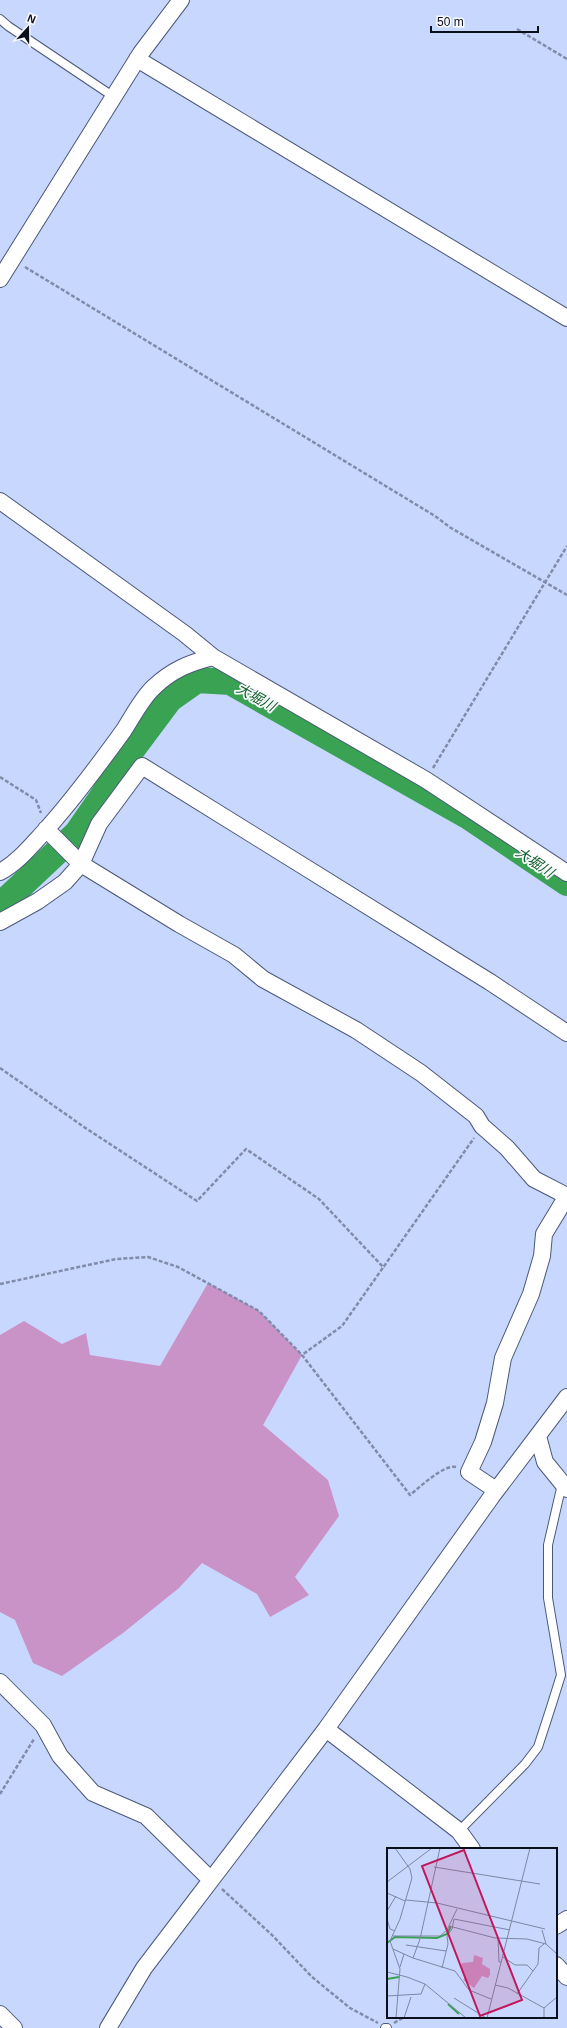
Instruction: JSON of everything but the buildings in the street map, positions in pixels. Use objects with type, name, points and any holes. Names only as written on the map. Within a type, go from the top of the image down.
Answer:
[{"type":"street","points":[[0,279],[137,59],[181,0]]},
{"type":"street","points":[[137,59],[567,318]]},
{"type":"street","points":[[0,501],[185,634],[213,657],[426,780],[567,873]]},
{"type":"street","points":[[0,872],[7,868],[29,848],[64,811],[88,781],[153,688],[174,671],[190,662],[213,657]]},
{"type":"street","points":[[0,922],[38,901],[60,885],[80,863],[99,824],[142,766],[485,978],[567,1033]]},
{"type":"street","points":[[47,829],[80,863],[179,924],[234,955],[263,979],[356,1030],[421,1073],[476,1116],[482,1126],[507,1148],[534,1179],[567,1196],[544,1234],[542,1256],[531,1294],[502,1358],[495,1403],[484,1442],[469,1472],[496,1490]]},
{"type":"street","points":[[108,2028],[144,1968],[210,1879],[326,1729],[496,1490],[567,1397]]},
{"type":"street","points":[[538,1436],[546,1462],[564,1486]]},
{"type":"street","points":[[0,1682],[43,1725],[60,1756],[92,1793],[146,1816],[210,1879]]},
{"type":"street","points":[[326,1729],[459,1831],[471,1848]]},
{"type":"street","points":[[557,1925],[567,1919]]},
{"type":"street","points":[[557,1966],[567,1977]]},
{"type":"street","points":[[0,2014],[14,2028]]},
{"type":"lane","points":[[0,19],[8,26],[114,97]]},
{"type":"lane","points":[[459,1831],[525,1764],[538,1747],[552,1707],[561,1675],[548,1598],[548,1545],[564,1486]]},
{"type":"path","points":[[517,29],[567,59]]},
{"type":"path","points":[[12,260],[429,512],[451,528],[567,596]]},
{"type":"path","points":[[426,780],[567,546]]},
{"type":"path","points":[[0,777],[36,800],[47,829]]},
{"type":"path","points":[[0,1068],[84,1127],[197,1201],[246,1149],[319,1200],[384,1268]]},
{"type":"path","points":[[302,1355],[342,1326],[482,1126]]},
{"type":"path","points":[[0,1284],[116,1259],[148,1257],[178,1267],[259,1311],[302,1355],[410,1495],[444,1468],[452,1466],[469,1472]]},
{"type":"path","points":[[0,1794],[43,1725]]},
{"type":"path","points":[[210,1879],[272,1935],[312,1977],[350,2008],[386,2028]]},
{"type":"shaded area","points":[[208,1283],[259,1311],[302,1355],[263,1425],[328,1480],[339,1516],[295,1577],[309,1595],[270,1617],[257,1594],[202,1563],[179,1588],[123,1633],[62,1676],[33,1663],[15,1620],[0,1612],[0,1335],[24,1321],[62,1344],[86,1333],[90,1355],[160,1366]]},
{"type":"waterway","name":"大堀川","points":[[0,902],[9,897],[77,833],[102,797],[123,762],[170,699],[197,680],[230,682],[469,817],[567,883]]}]
